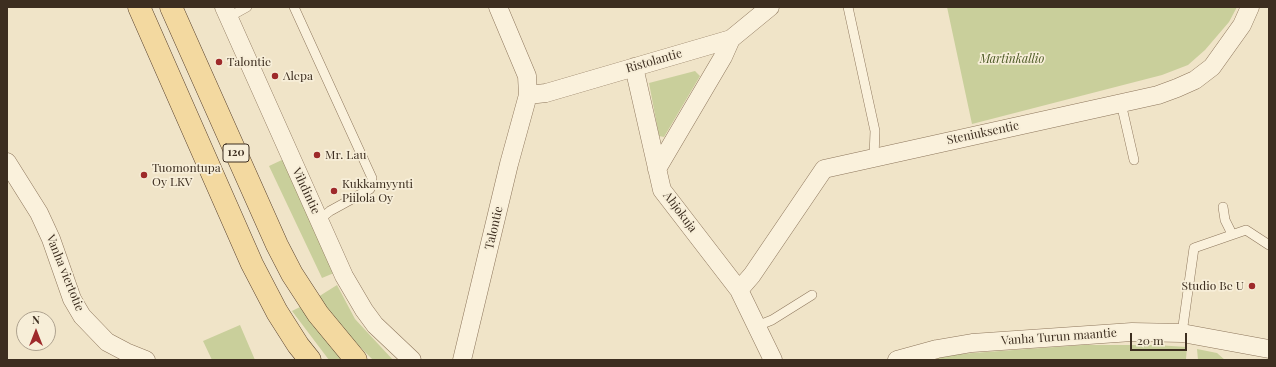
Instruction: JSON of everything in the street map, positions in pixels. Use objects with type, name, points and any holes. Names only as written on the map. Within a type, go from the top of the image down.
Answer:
[{"type":"main road","name":"120","points":[[138,7],[252,264],[277,312],[298,345],[310,360]]},
{"type":"main road","name":"120","points":[[171,7],[274,239],[292,274],[318,314],[356,360]]},
{"type":"street","name":"Talontie","points":[[462,360],[509,164],[528,95],[527,76],[498,7]]},
{"type":"street","name":"Ristolantie","points":[[528,95],[546,93],[731,39],[770,7]]},
{"type":"street","name":"Steniuksentie","points":[[739,290],[752,275],[824,168],[1158,95],[1195,80],[1212,67],[1242,25],[1250,7]]},
{"type":"street","name":"Vihdintie","points":[[226,12],[344,276],[364,310],[386,336],[412,360]]},
{"type":"street","points":[[657,169],[723,57],[731,39]]},
{"type":"street","name":"Ahjokuja","points":[[634,67],[662,190],[739,290],[773,360]]},
{"type":"street","name":"Vanha viertotie","points":[[7,162],[42,220],[51,239],[72,298],[82,316],[107,342],[146,360]]},
{"type":"street","name":"Vanha Turun maantie","points":[[896,360],[937,349],[972,343],[1086,334],[1182,333],[1269,349]]},
{"type":"lane","points":[[226,12],[247,7]]},
{"type":"lane","points":[[294,7],[372,178],[370,189],[330,211],[320,220]]},
{"type":"lane","points":[[848,7],[875,131],[874,157]]},
{"type":"lane","points":[[1121,103],[1134,160]]},
{"type":"lane","points":[[1222,207],[1225,220],[1232,234]]},
{"type":"lane","points":[[1182,333],[1194,248],[1246,230],[1269,245]]},
{"type":"lane","points":[[757,326],[772,320],[812,295]]},
{"type":"green space","name":"Martinkallio","points":[[947,7],[1237,7],[1229,22],[1205,50],[1188,65],[1162,75],[972,124]]},
{"type":"green space","points":[[695,71],[700,76],[664,137],[659,136],[649,83]]},
{"type":"green space","points":[[284,159],[334,273],[322,278],[269,166]]},
{"type":"green space","points":[[337,285],[355,319],[393,360],[373,360],[346,333],[318,297]]},
{"type":"green space","points":[[300,307],[346,360],[329,360],[292,311]]},
{"type":"green space","points":[[240,325],[255,360],[212,360],[203,341]]},
{"type":"green space","points":[[1083,345],[1156,345],[1187,347],[1186,359],[930,360],[948,355]]},
{"type":"green space","points":[[1197,349],[1217,353],[1225,360],[1198,360]]},
{"type":"place","name":"Talontie","points":[[219,62]]},
{"type":"place","name":"Alepa","points":[[275,76]]},
{"type":"place","name":"Mr. Lau","points":[[317,155]]},
{"type":"place","name":"Tuomontupa Oy LKV","points":[[144,175]]},
{"type":"place","name":"Kukkamyynti Piilola Oy","points":[[334,191]]},
{"type":"place","name":"Studio Be U","points":[[1252,286]]}]
